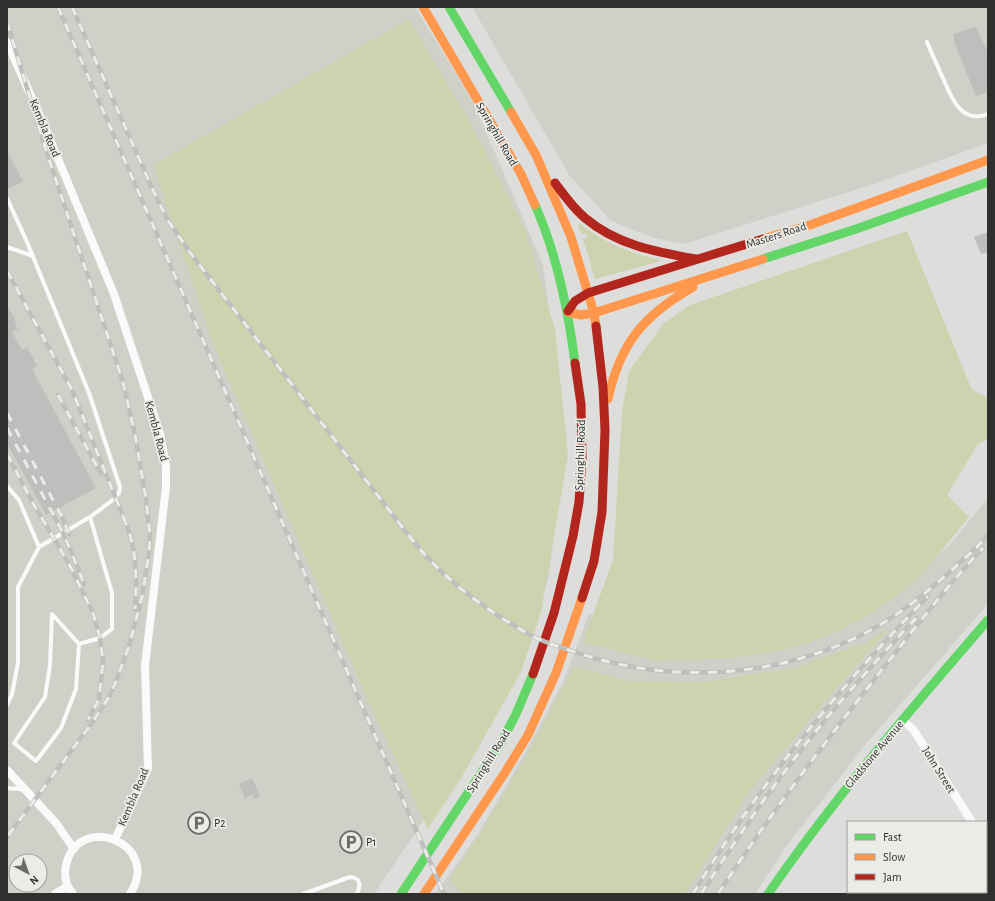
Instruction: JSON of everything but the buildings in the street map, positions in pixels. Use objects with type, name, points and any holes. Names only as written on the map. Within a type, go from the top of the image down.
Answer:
[{"type":"main road","name":"Springhill Road","points":[[402,892],[501,743],[516,714],[536,665],[554,613],[573,536],[579,502],[582,458],[580,393],[568,312],[552,253],[521,174],[424,7]]},
{"type":"main road","name":"Springhill Road","points":[[424,894],[504,774],[528,735],[556,673],[576,619],[594,561],[602,512],[606,430],[603,387],[594,313],[571,238],[536,155],[450,7]]},
{"type":"main road","points":[[536,155],[571,205],[582,216],[603,232],[636,247],[699,260]]},
{"type":"main road","name":"Masters Road","points":[[988,160],[807,226],[588,293],[575,301],[568,312],[581,315],[594,313],[856,229],[988,182]]},
{"type":"main road","points":[[606,430],[608,396],[612,381],[626,347],[639,328],[664,304],[727,270]]},
{"type":"main road","name":"Gladstone Avenue","points":[[768,894],[808,836],[835,801],[988,620]]},
{"type":"street","name":"Kembla Road","points":[[7,42],[44,124],[114,294],[160,434],[166,466],[166,487],[145,666],[148,768],[115,839]]},
{"type":"street","name":"John Street","points":[[902,720],[913,729],[971,821]]},
{"type":"street","points":[[7,770],[56,823],[74,848]]},
{"type":"street","points":[[73,894],[65,877],[69,856],[74,848],[84,841],[91,838],[104,836],[115,839],[128,848],[136,862],[137,877],[130,894]]},
{"type":"street","points":[[55,894],[68,886]]},
{"type":"lane","points":[[927,42],[954,103],[969,116],[982,117],[988,114]]},
{"type":"lane","points":[[7,198],[33,256],[89,393],[120,486],[119,493],[114,499],[90,517],[39,547],[18,587],[18,663],[12,694],[7,705]]},
{"type":"lane","points":[[7,247],[33,256]]},
{"type":"lane","points":[[7,486],[19,500],[39,547]]},
{"type":"lane","points":[[79,644],[100,638],[112,629],[112,593],[90,517]]},
{"type":"lane","points":[[52,614],[79,644],[76,689],[61,728],[36,761],[14,743],[45,697],[50,665],[52,614]]},
{"type":"lane","points":[[7,788],[20,789],[31,796]]},
{"type":"lane","points":[[303,894],[350,877],[356,878],[359,882],[360,886],[357,894]]},
{"type":"shaded area","points":[[7,7],[415,7],[473,102],[543,265],[567,439],[548,580],[512,684],[374,894],[7,894]]},
{"type":"shaded area","points":[[472,7],[988,7],[988,143],[874,184],[684,244],[654,238],[611,221],[569,175]]},
{"type":"shaded area","points":[[988,498],[988,604],[865,745],[785,848],[755,894],[435,894],[478,834],[522,758],[563,682],[589,614],[667,641],[834,614],[947,548]]},
{"type":"green space","points":[[409,19],[468,118],[524,228],[555,329],[568,456],[541,612],[521,672],[464,773],[428,829],[372,709],[211,339],[153,165]]},
{"type":"green space","points":[[580,224],[599,237],[618,247],[661,261],[595,279],[583,239],[587,237],[586,233],[581,234],[578,225]]},
{"type":"green space","points":[[907,231],[972,390],[988,398],[988,439],[978,444],[947,495],[969,517],[917,580],[894,598],[868,615],[840,630],[808,643],[783,650],[732,658],[658,661],[583,642],[613,560],[622,412],[629,371],[663,324],[690,305]]},
{"type":"green space","points":[[890,628],[750,790],[685,894],[463,894],[450,879],[479,835],[529,752],[574,666],[628,681],[702,682],[794,668],[866,643]]},
{"type":"railway","points":[[58,7],[444,894]]},
{"type":"railway","points":[[72,7],[157,199],[169,222],[191,254],[423,552],[451,581],[462,590],[520,629],[543,641],[578,653],[614,663],[652,670],[727,672],[764,667],[801,658],[837,646],[871,630],[914,602],[941,580],[979,545]]},
{"type":"railway","points":[[7,22],[45,147],[123,382],[135,435],[146,499],[150,536],[149,553],[142,597],[129,646],[109,697],[92,723],[7,837]]},
{"type":"railway","points":[[7,271],[72,390],[125,521]]},
{"type":"railway","points":[[58,395],[101,474]]},
{"type":"railway","points":[[7,413],[62,517],[69,534]]},
{"type":"railway","points":[[7,428],[63,533],[84,584]]},
{"type":"railway","points":[[7,454],[34,505],[70,566],[93,613],[100,638],[103,661],[99,699],[88,720]]},
{"type":"railway","points":[[123,517],[131,539],[135,562],[135,609]]},
{"type":"railway","points":[[976,548],[988,535]]},
{"type":"railway","points":[[718,894],[774,812],[833,733],[926,613],[983,548]]},
{"type":"railway","points":[[693,894],[745,814],[802,738],[863,666],[928,596]]},
{"type":"railway","points":[[701,894],[772,788],[798,754],[856,684],[916,618]]},
{"type":"traffic: fast","points":[[449,7],[511,112]]},
{"type":"traffic: fast","points":[[763,259],[856,229],[988,182]]},
{"type":"traffic: fast","points":[[535,205],[550,243],[561,282],[575,363]]},
{"type":"traffic: fast","points":[[768,894],[820,823],[874,754],[988,620]]},
{"type":"traffic: fast","points":[[401,894],[501,743],[516,714],[533,674]]},
{"type":"traffic: slow","points":[[423,7],[521,174],[535,205]]},
{"type":"traffic: slow","points":[[511,112],[536,155],[571,237],[594,313],[596,326]]},
{"type":"traffic: slow","points":[[763,239],[807,226],[988,160]]},
{"type":"traffic: slow","points":[[568,312],[581,315],[594,313],[763,259]]},
{"type":"traffic: slow","points":[[608,399],[619,362],[627,346],[637,332],[661,308],[693,287]]},
{"type":"traffic: slow","points":[[424,894],[504,774],[528,735],[556,673],[582,598]]},
{"type":"traffic: jam","points":[[555,183],[585,218],[610,235],[652,250],[696,259]]},
{"type":"traffic: jam","points":[[568,311],[575,301],[588,293],[763,239]]},
{"type":"traffic: jam","points":[[582,598],[594,561],[602,512],[605,430],[603,387],[596,326]]},
{"type":"traffic: jam","points":[[533,674],[554,613],[573,536],[579,502],[582,458],[581,404],[575,363]]},
{"type":"place","name":"P2","points":[[199,823]]},
{"type":"place","name":"P1","points":[[351,842]]}]
